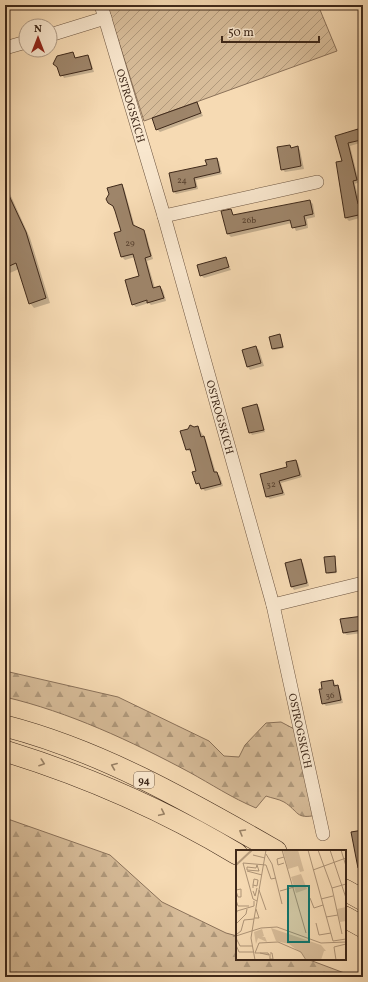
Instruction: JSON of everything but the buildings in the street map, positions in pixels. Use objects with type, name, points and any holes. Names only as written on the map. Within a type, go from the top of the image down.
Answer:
[{"type":"main road","name":"94","points":[[5,726],[59,743],[119,768],[195,804],[274,850]]},
{"type":"main road","name":"94","points":[[5,751],[106,786],[171,817],[236,853]]},
{"type":"main road","points":[[346,891],[363,900]]},
{"type":"main road","points":[[346,918],[363,927]]},
{"type":"street","name":"OSTROGSKICH","points":[[101,5],[164,216],[273,605],[324,834]]},
{"type":"street","points":[[58,33],[105,18]]},
{"type":"street","points":[[5,48],[18,44]]},
{"type":"street","points":[[164,216],[318,182]]},
{"type":"street","points":[[273,605],[363,583]]},
{"type":"green space","points":[[107,5],[318,5],[337,51],[144,121]]},
{"type":"green space","points":[[5,671],[118,697],[209,741],[224,756],[239,757],[245,745],[266,723],[281,722],[300,732],[317,815],[305,816],[298,814],[284,802],[266,796],[256,808],[167,760],[99,728],[29,703],[5,697]]},
{"type":"green space","points":[[5,818],[110,855],[162,902],[226,933],[236,936],[236,960],[310,960],[355,977],[5,977]]}]
